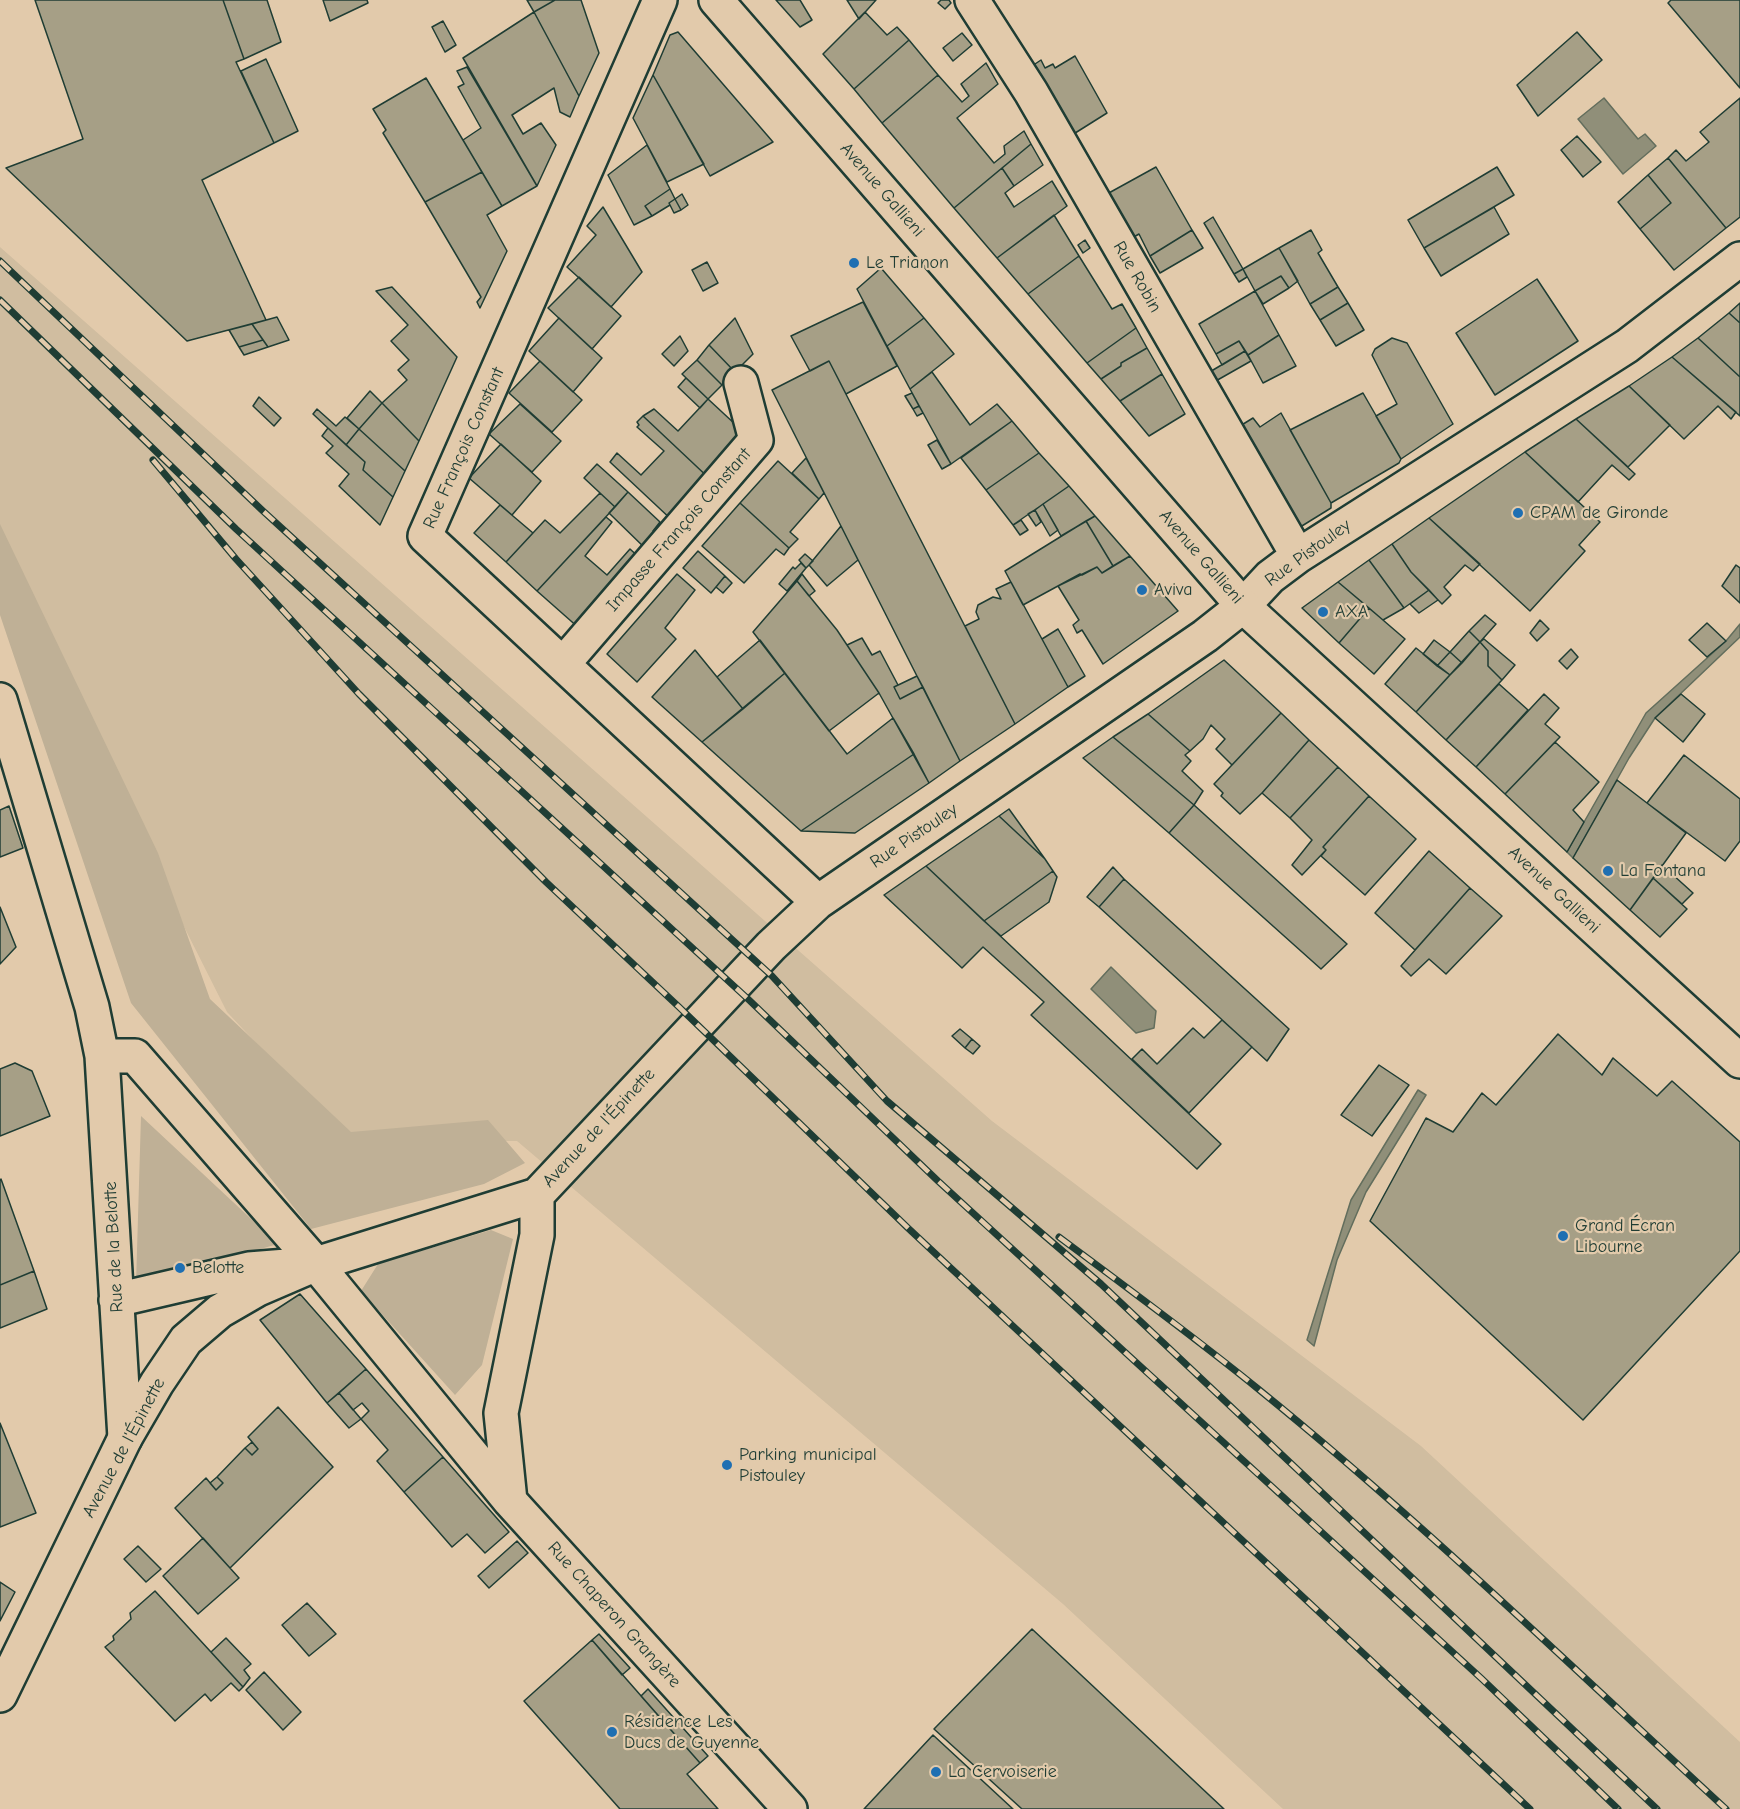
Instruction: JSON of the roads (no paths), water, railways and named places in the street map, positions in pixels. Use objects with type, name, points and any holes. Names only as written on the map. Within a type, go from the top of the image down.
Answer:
[{"type":"street","name":"Rue François Constant","points":[[660,0],[425,536],[818,902]]},
{"type":"street","name":"Avenue Gallieni","points":[[716,0],[1243,606],[1740,1061]]},
{"type":"street","name":"Rue Robin","points":[[972,0],[1031,92],[1298,556]]},
{"type":"street","name":"Rue Pistouley","points":[[771,946],[818,902],[1195,643],[1243,606],[1270,577],[1298,556],[1627,346],[1740,259]]},
{"type":"street","name":"Impasse François Constant","points":[[563,664],[756,440],[741,383]]},
{"type":"street","name":"Rue de la Belotte","points":[[0,700],[92,1007],[102,1056],[113,1204],[116,1300],[125,1438]]},
{"type":"street","name":"Avenue de l'Épinette","points":[[0,1695],[125,1438],[157,1383],[186,1341],[220,1311],[258,1288],[316,1264],[537,1195],[771,946]]},
{"type":"street","points":[[102,1056],[135,1056],[316,1264]]},
{"type":"street","points":[[510,1501],[501,1413],[537,1235],[537,1195]]},
{"type":"street","name":"Avenue de l'Épinette","points":[[116,1300],[249,1269],[316,1264]]},
{"type":"street","name":"Rue Chaperon Grangère","points":[[316,1264],[510,1501],[790,1809]]},
{"type":"railway","points":[[0,261],[263,511],[772,976],[887,1101],[1101,1284],[1657,1809]]},
{"type":"railway","points":[[0,300],[236,529],[748,999],[938,1181],[1482,1679],[1618,1809]]},
{"type":"railway","points":[[153,460],[236,559],[359,694],[546,882],[909,1229],[1530,1809]]},
{"type":"railway","points":[[1059,1237],[1257,1388],[1318,1438],[1495,1595],[1726,1809]]},
{"type":"place","name":"Le Trianon","points":[[854,263]]},
{"type":"place","name":"CPAM de Gironde","points":[[1518,513]]},
{"type":"place","name":"Aviva","points":[[1142,590]]},
{"type":"place","name":"AXA","points":[[1323,612]]},
{"type":"place","name":"La Fontana","points":[[1608,871]]},
{"type":"place","name":"Grand Écran Libourne","points":[[1563,1236]]},
{"type":"place","name":"Belotte","points":[[180,1268]]},
{"type":"place","name":"Parking municipal Pistouley","points":[[727,1465]]},
{"type":"place","name":"Résidence Les Ducs de Guyenne","points":[[612,1732]]},
{"type":"place","name":"La Cervoiserie","points":[[936,1772]]}]
